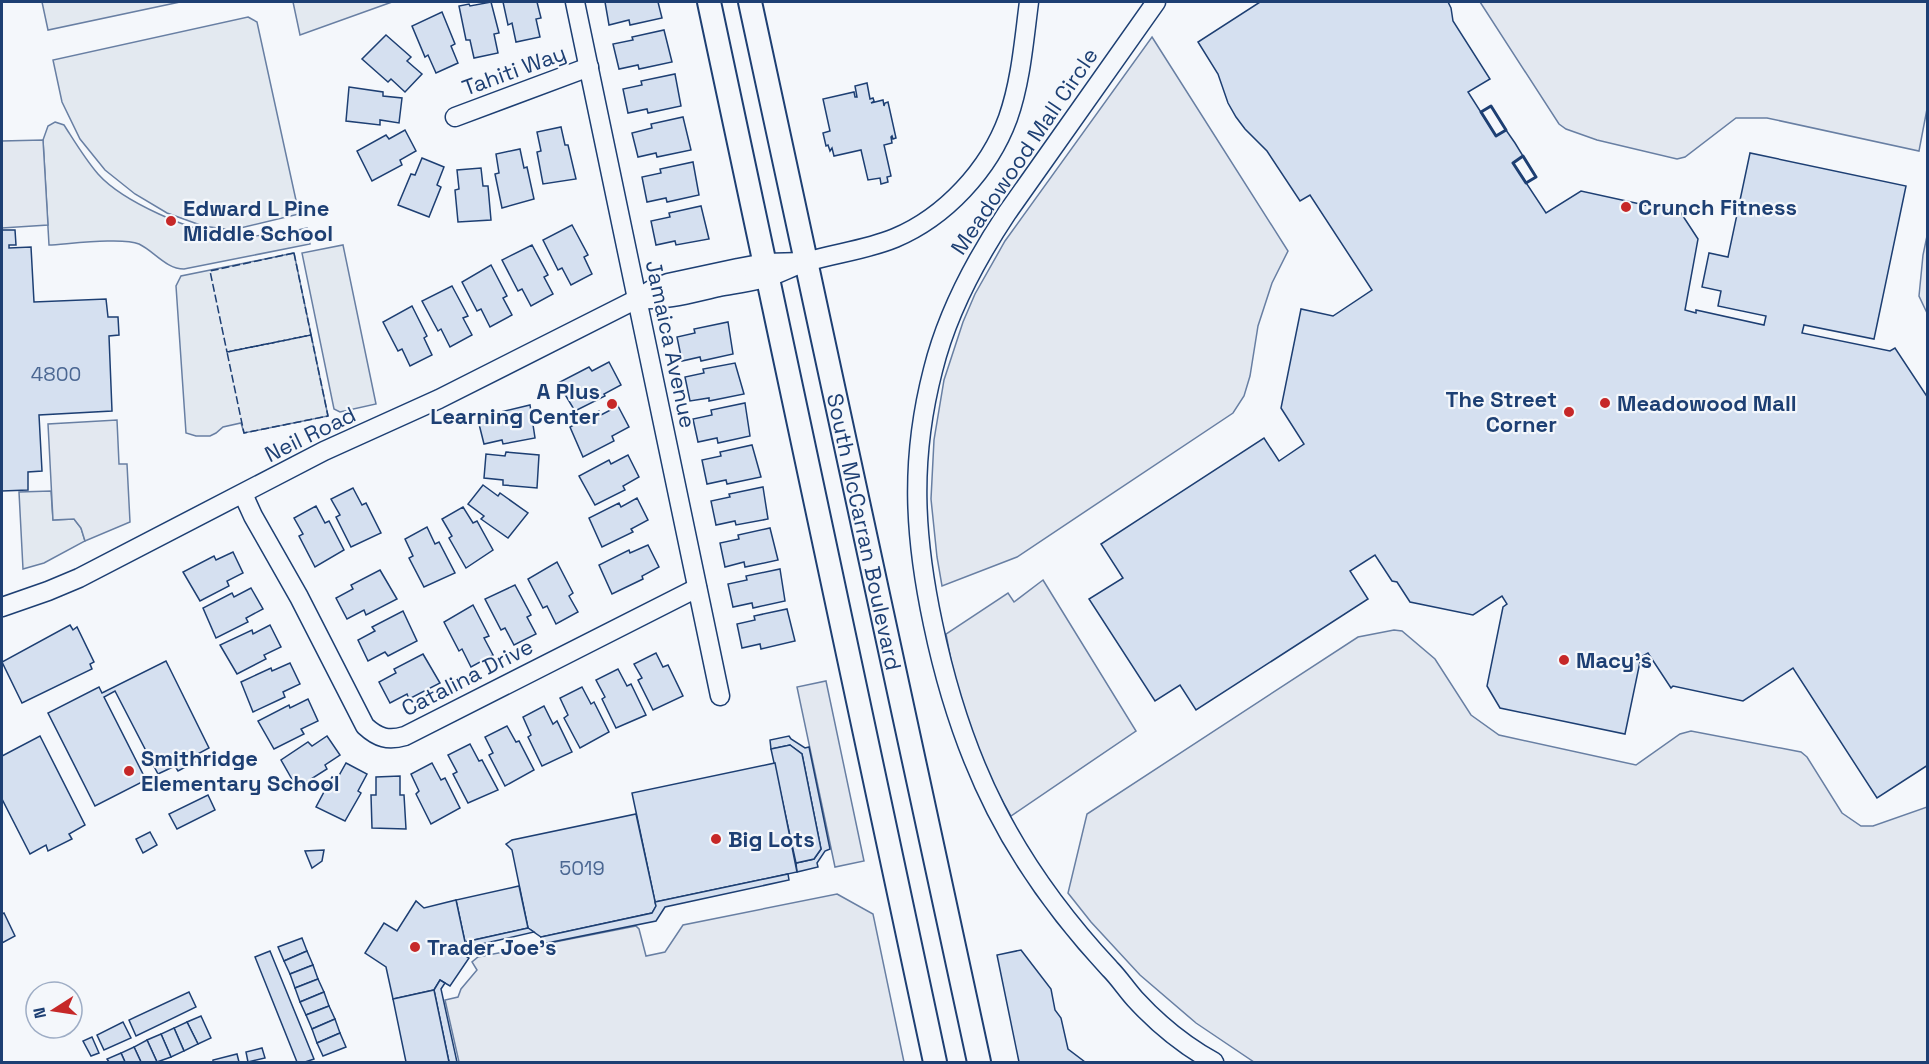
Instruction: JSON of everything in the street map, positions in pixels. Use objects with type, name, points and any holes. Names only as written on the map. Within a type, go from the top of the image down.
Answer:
[{"type":"main road","name":"South McCarran Boulevard","points":[[710,2],[935,1062]]},
{"type":"main road","name":"South McCarran Boulevard","points":[[750,2],[979,1062]]},
{"type":"street","name":"Jamaica Avenue","points":[[575,2],[720,696]]},
{"type":"street","name":"Neil Road","points":[[2,607],[79,578],[314,457],[430,403],[653,289],[668,283],[766,270],[869,248],[896,238],[922,224],[959,194],[979,170],[996,144],[1007,119],[1019,70],[1029,2]]},
{"type":"street","name":"Meadowood Mall Circle","points":[[1156,2],[1007,213],[964,285],[947,325],[934,366],[924,412],[918,452],[918,539],[924,583],[956,716],[990,801],[1015,846],[1039,884],[1069,923],[1135,999],[1165,1028],[1214,1062]]},
{"type":"street","name":"Tahiti Way","points":[[455,117],[589,68]]},
{"type":"street","name":"Catalina Drive","points":[[243,494],[365,726],[373,734],[384,738],[395,739],[405,736],[697,588]]},
{"type":"shaded area","points":[[42,2],[180,2],[48,30]]},
{"type":"shaded area","points":[[293,2],[392,2],[300,35]]},
{"type":"shaded area","points":[[1480,2],[1927,2],[1927,109],[1919,151],[1767,118],[1736,118],[1685,157],[1677,159],[1597,140],[1566,129],[1559,124]]},
{"type":"shaded area","points":[[248,17],[257,22],[299,214],[232,230],[203,226],[167,213],[135,194],[105,170],[80,139],[62,102],[53,60]]},
{"type":"shaded area","points":[[1152,37],[1288,251],[1272,283],[1258,326],[1250,376],[1244,396],[1233,413],[1017,557],[942,586],[931,499],[934,440],[944,380],[963,322],[975,294],[1005,241]]},
{"type":"shaded area","points":[[55,122],[64,125],[98,174],[109,185],[159,214],[196,229],[229,236],[268,235],[307,228],[310,244],[184,269],[171,266],[145,247],[131,242],[109,241],[49,245],[43,140],[48,126]]},
{"type":"shaded area","points":[[43,140],[48,225],[2,228],[2,141]]},
{"type":"shaded area","points":[[1927,236],[1927,313],[1919,296]]},
{"type":"shaded area","points":[[343,245],[376,404],[340,412],[334,409],[302,253]]},
{"type":"shaded area","points":[[294,253],[328,416],[244,433],[241,423],[223,427],[210,436],[186,433],[176,286],[181,276]]},
{"type":"shaded area","points":[[117,420],[119,464],[127,464],[130,522],[85,541],[81,528],[74,519],[53,520],[48,424]]},
{"type":"shaded area","points":[[51,491],[53,520],[74,519],[81,528],[85,541],[44,563],[23,569],[19,492]]},
{"type":"shaded area","points":[[1043,580],[1136,731],[1011,816],[995,788],[969,728],[946,634],[1008,593],[1014,602]]},
{"type":"shaded area","points":[[1394,630],[1402,631],[1435,659],[1471,715],[1499,735],[1636,765],[1680,734],[1691,731],[1801,752],[1807,757],[1842,813],[1861,826],[1873,826],[1927,807],[1927,1062],[1254,1062],[1196,1023],[1140,975],[1091,922],[1068,893],[1087,814],[1358,637]]},
{"type":"shaded area","points":[[826,681],[864,861],[835,867],[797,687]]},
{"type":"shaded area","points":[[837,894],[873,914],[904,1062],[459,1062],[445,1000],[458,997],[461,989],[477,970],[472,962],[478,957],[636,926],[639,929],[646,956],[665,952],[683,925]]},
{"type":"building","points":[[491,2],[499,33],[494,34],[498,53],[474,58],[470,40],[466,40],[459,6]]},
{"type":"building","points":[[503,2],[537,2],[541,18],[536,19],[540,37],[516,42],[512,23],[508,25]]},
{"type":"building","points":[[605,2],[658,2],[662,18],[630,25],[629,20],[609,25]]},
{"type":"building","name":"Meadowood Mall","points":[[1260,2],[1448,2],[1453,21],[1490,79],[1468,92],[1496,136],[1506,130],[1515,143],[1523,156],[1513,163],[1546,213],[1581,191],[1681,213],[1698,239],[1685,310],[1696,313],[1696,310],[1764,325],[1766,316],[1718,306],[1721,291],[1702,287],[1709,253],[1728,257],[1750,153],[1906,186],[1874,339],[1804,325],[1802,333],[1890,351],[1895,348],[1928,398],[1928,765],[1877,798],[1793,668],[1743,701],[1673,686],[1671,688],[1648,653],[1641,657],[1625,734],[1500,708],[1487,686],[1503,607],[1507,604],[1502,596],[1473,615],[1410,602],[1397,582],[1392,581],[1375,555],[1350,571],[1368,599],[1196,710],[1180,685],[1155,701],[1089,599],[1123,578],[1101,544],[1264,438],[1279,461],[1304,444],[1281,408],[1301,309],[1333,316],[1372,290],[1310,195],[1300,201],[1267,151],[1236,117],[1228,103],[1218,74],[1198,42]]},
{"type":"building","points":[[442,12],[455,44],[451,46],[458,63],[436,73],[428,55],[425,57],[412,26]]},
{"type":"building","points":[[664,30],[672,62],[639,69],[638,65],[619,69],[613,44]]},
{"type":"building","points":[[386,35],[411,57],[407,61],[422,74],[405,92],[391,79],[388,82],[362,59]]},
{"type":"building","points":[[675,74],[681,106],[648,113],[647,109],[628,113],[623,89],[642,85],[641,81]]},
{"type":"building","points":[[867,83],[870,99],[873,98],[874,101],[871,103],[883,100],[884,106],[888,102],[896,138],[893,139],[892,136],[892,143],[884,145],[891,176],[887,177],[888,182],[881,184],[880,178],[868,180],[861,150],[834,156],[832,148],[830,151],[828,145],[826,146],[823,133],[830,131],[823,99],[854,92],[857,97],[855,86]]},
{"type":"building","points":[[349,87],[383,92],[383,96],[402,98],[399,123],[380,120],[380,125],[346,121]]},
{"type":"building","points":[[683,117],[691,150],[657,157],[656,153],[638,157],[632,133],[652,128],[651,124]]},
{"type":"building","points":[[561,127],[576,179],[543,184],[537,152],[541,151],[537,132]]},
{"type":"building","points":[[405,130],[416,151],[400,160],[402,165],[372,181],[357,151],[386,135],[389,139]]},
{"type":"building","points":[[520,149],[524,168],[527,167],[534,199],[502,208],[495,174],[499,173],[496,154]]},
{"type":"building","points":[[422,158],[444,167],[437,185],[441,187],[429,217],[398,205],[411,174],[415,175]]},
{"type":"building","points":[[693,162],[699,195],[667,202],[666,198],[647,202],[642,177],[661,173],[660,169]]},
{"type":"building","points":[[481,168],[483,186],[488,186],[491,220],[458,222],[455,190],[459,189],[457,170]]},
{"type":"building","points":[[701,206],[709,239],[676,245],[675,241],[656,245],[651,221],[670,217],[669,213]]},
{"type":"building","points":[[572,225],[588,255],[584,257],[592,274],[571,285],[562,268],[558,270],[543,240]]},
{"type":"building","points":[[2,230],[15,230],[16,245],[9,245],[9,248],[31,247],[34,302],[106,299],[108,317],[118,317],[119,335],[109,336],[112,411],[39,415],[42,471],[28,472],[28,490],[2,491]]},
{"type":"building","points":[[532,245],[548,275],[544,277],[553,294],[531,306],[522,289],[518,291],[502,260]]},
{"type":"building","points":[[491,265],[507,296],[503,298],[512,315],[490,327],[481,309],[477,311],[462,282]]},
{"type":"building","points":[[452,286],[468,316],[463,318],[472,335],[450,347],[441,329],[438,331],[422,301]]},
{"type":"building","points":[[412,306],[427,336],[424,338],[432,355],[410,366],[402,349],[398,351],[383,322]]},
{"type":"building","points":[[728,322],[733,354],[701,361],[700,357],[682,361],[677,337],[695,333],[694,329]]},
{"type":"building","points":[[609,362],[621,385],[575,411],[558,383],[589,367],[592,371]]},
{"type":"building","points":[[735,363],[744,394],[709,401],[709,398],[690,401],[685,377],[704,373],[703,369]]},
{"type":"building","points":[[745,403],[750,436],[718,443],[717,438],[698,442],[693,419],[712,415],[711,410]]},
{"type":"building","points":[[530,405],[535,438],[503,444],[502,440],[484,444],[478,420]]},
{"type":"building","points":[[618,406],[629,427],[612,436],[614,441],[583,457],[570,427],[599,411],[601,415]]},
{"type":"building","points":[[752,445],[761,477],[727,484],[726,480],[707,484],[702,460],[721,456],[720,452]]},
{"type":"building","points":[[506,452],[539,455],[537,488],[503,485],[503,480],[484,478],[486,454],[505,456]]},
{"type":"building","points":[[628,455],[639,477],[623,486],[625,490],[595,505],[579,476],[609,460],[611,464]]},
{"type":"building","points":[[483,485],[498,496],[500,493],[528,513],[508,538],[481,519],[484,516],[468,504]]},
{"type":"building","points":[[763,487],[768,519],[736,525],[735,521],[716,525],[711,501],[730,497],[729,494]]},
{"type":"building","points":[[353,488],[362,505],[366,503],[381,533],[351,547],[336,517],[340,515],[331,499]]},
{"type":"building","points":[[637,498],[648,520],[631,529],[633,532],[602,547],[589,518],[619,503],[621,507]]},
{"type":"building","points":[[316,506],[325,523],[329,521],[344,550],[315,567],[299,536],[303,534],[294,518]]},
{"type":"building","points":[[463,507],[473,523],[477,521],[493,550],[466,568],[449,538],[452,536],[442,519]]},
{"type":"building","points":[[427,527],[435,544],[439,542],[455,573],[424,587],[409,558],[413,556],[405,539]]},
{"type":"building","points":[[770,528],[778,560],[745,567],[744,562],[725,567],[720,543],[739,539],[738,535]]},
{"type":"building","points":[[648,545],[659,567],[642,576],[643,579],[612,594],[599,565],[629,550],[630,553]]},
{"type":"building","points":[[233,552],[243,573],[227,581],[229,586],[200,601],[183,572],[214,556],[216,560]]},
{"type":"building","points":[[557,562],[573,593],[569,596],[578,612],[556,624],[547,606],[543,608],[528,579]]},
{"type":"building","points":[[780,569],[785,601],[753,608],[752,603],[733,607],[728,584],[747,580],[746,576]]},
{"type":"building","points":[[380,570],[397,599],[366,615],[364,610],[347,619],[336,598],[353,589],[351,585]]},
{"type":"building","points":[[515,585],[531,615],[527,617],[536,634],[514,645],[505,628],[501,630],[485,599]]},
{"type":"building","points":[[251,588],[263,609],[246,618],[248,622],[216,638],[203,608],[232,593],[234,597]]},
{"type":"building","points":[[473,605],[489,636],[484,638],[493,655],[471,667],[462,649],[459,651],[444,622]]},
{"type":"building","points":[[787,609],[795,641],[761,649],[760,644],[742,648],[737,624],[755,620],[754,616]]},
{"type":"building","points":[[403,611],[417,641],[388,656],[385,652],[368,661],[358,640],[375,631],[372,627]]},
{"type":"building","points":[[70,625],[73,630],[77,627],[94,662],[90,664],[92,669],[22,703],[2,662]]},
{"type":"building","points":[[270,625],[281,647],[264,655],[266,659],[237,674],[220,645],[252,630],[253,634]]},
{"type":"building","points":[[656,653],[663,667],[668,665],[683,696],[653,710],[638,680],[642,678],[634,664]]},
{"type":"building","points":[[423,654],[440,683],[409,699],[407,694],[390,703],[379,682],[396,673],[394,669]]},
{"type":"building","points":[[166,661],[209,748],[192,757],[195,762],[178,771],[175,766],[158,774],[115,691],[104,697],[146,780],[95,806],[48,713],[99,687],[102,693]]},
{"type":"building","points":[[290,663],[300,684],[283,692],[285,697],[253,712],[241,682],[271,668],[272,671]]},
{"type":"building","points":[[618,669],[627,686],[631,684],[646,715],[616,728],[596,680]]},
{"type":"building","points":[[582,687],[591,704],[594,702],[609,732],[580,748],[564,718],[568,715],[560,698]]},
{"type":"building","points":[[308,699],[318,721],[301,729],[304,734],[274,749],[258,721],[289,705],[290,708]]},
{"type":"building","points":[[544,706],[553,724],[557,721],[572,752],[542,766],[528,737],[531,735],[523,717]]},
{"type":"building","points":[[507,726],[516,742],[519,741],[534,770],[505,786],[489,755],[493,753],[485,737]]},
{"type":"building","points":[[40,736],[85,825],[69,834],[72,839],[48,851],[46,845],[30,854],[2,799],[2,756]]},
{"type":"building","points":[[327,736],[340,755],[325,765],[327,769],[297,788],[281,760],[308,742],[312,746]]},
{"type":"building","points":[[789,736],[805,748],[809,747],[830,849],[825,851],[817,863],[818,867],[797,872],[796,863],[814,859],[821,849],[802,754],[790,745],[771,749],[770,740]]},
{"type":"building","points":[[470,744],[479,761],[482,760],[498,790],[468,803],[453,774],[457,772],[448,755]]},
{"type":"building","points":[[790,745],[802,754],[821,849],[814,859],[796,863],[771,749]]},
{"type":"building","points":[[346,763],[367,774],[358,791],[361,793],[345,821],[316,807],[332,777],[337,779]]},
{"type":"building","points":[[432,763],[441,780],[445,778],[460,808],[431,824],[416,794],[419,791],[411,774]]},
{"type":"building","name":"Big Lots","points":[[775,763],[797,872],[655,902],[632,793]]},
{"type":"building","points":[[400,776],[400,795],[404,795],[406,829],[372,828],[371,795],[376,795],[376,777]]},
{"type":"building","points":[[208,795],[215,810],[177,829],[169,814]]},
{"type":"building","points":[[636,814],[656,906],[652,913],[541,937],[528,928],[512,850],[506,844],[512,840]]},
{"type":"building","points":[[150,832],[157,845],[143,853],[136,839]]},
{"type":"building","points":[[324,850],[322,861],[312,868],[305,851]]},
{"type":"building","points":[[788,874],[789,880],[665,907],[656,921],[542,944],[541,937],[652,913],[656,906],[655,902]]},
{"type":"building","points":[[519,886],[528,928],[465,942],[456,900]]},
{"type":"building","name":"Trader Joe's","points":[[456,900],[465,942],[459,952],[469,958],[450,986],[440,980],[434,990],[393,999],[386,967],[365,953],[384,923],[397,931],[416,901],[424,908]]},
{"type":"building","points":[[4,913],[15,936],[2,943],[2,914]]},
{"type":"building","points":[[528,928],[534,932],[469,947],[464,955],[459,952],[465,942]]},
{"type":"building","points":[[302,938],[307,951],[284,961],[278,947]]},
{"type":"building","points":[[1021,950],[1051,989],[1055,1010],[1061,1018],[1068,1049],[1085,1062],[1019,1062],[997,955]]},
{"type":"building","points":[[270,951],[314,1059],[297,1062],[255,957]]},
{"type":"building","points":[[307,951],[313,965],[290,974],[284,961]]},
{"type":"building","points":[[313,965],[318,979],[295,988],[290,974]]},
{"type":"building","points":[[318,979],[324,992],[300,1002],[295,988]]},
{"type":"building","points":[[440,980],[445,983],[441,989],[457,1062],[449,1062],[434,990]]},
{"type":"building","points":[[434,990],[449,1062],[406,1062],[393,999]]},
{"type":"building","points":[[189,992],[196,1007],[136,1036],[129,1020]]},
{"type":"building","points":[[324,992],[329,1006],[306,1015],[300,1002]]},
{"type":"building","points":[[329,1006],[335,1019],[312,1029],[306,1015]]},
{"type":"building","points":[[201,1016],[211,1038],[198,1044],[187,1022]]},
{"type":"building","points":[[335,1019],[340,1033],[317,1043],[312,1029]]},
{"type":"building","points":[[123,1022],[131,1038],[104,1050],[97,1035]]},
{"type":"building","points":[[187,1022],[198,1044],[184,1051],[174,1028]]},
{"type":"building","points":[[174,1028],[184,1051],[171,1057],[161,1034]]},
{"type":"building","points":[[340,1033],[346,1047],[323,1056],[317,1043]]},
{"type":"building","points":[[161,1034],[171,1057],[157,1062],[147,1040]]},
{"type":"building","points":[[92,1037],[99,1053],[91,1056],[83,1041]]},
{"type":"building","points":[[147,1040],[157,1062],[141,1062],[134,1047]]},
{"type":"building","points":[[134,1047],[141,1062],[125,1062],[121,1053]]},
{"type":"building","points":[[262,1048],[265,1058],[248,1062],[246,1052]]},
{"type":"building","points":[[121,1053],[125,1062],[109,1062],[107,1059]]},
{"type":"building","points":[[237,1054],[239,1062],[213,1062],[213,1060]]},
{"type":"fence","points":[[294,253],[311,335],[227,352],[210,271],[294,253]]},
{"type":"fence","points":[[311,335],[328,416],[244,433],[227,352],[311,335]]},
{"type":"wall","points":[[1491,106],[1506,130],[1496,136],[1481,112],[1491,106]]},
{"type":"wall","points":[[1523,156],[1536,177],[1526,183],[1513,163],[1523,156]]},
{"type":"place","name":"Crunch Fitness","points":[[1626,207]]},
{"type":"place","name":"Edward L Pine Middle School","points":[[171,221]]},
{"type":"place","name":"Meadowood Mall","points":[[1605,403]]},
{"type":"place","name":"A Plus Learning Center","points":[[612,404]]},
{"type":"place","name":"The Street Corner","points":[[1569,412]]},
{"type":"place","name":"Macy's","points":[[1564,660]]},
{"type":"place","name":"Smithridge Elementary School","points":[[129,771]]},
{"type":"place","name":"Big Lots","points":[[716,839]]},
{"type":"place","name":"Trader Joe's","points":[[415,947]]}]
